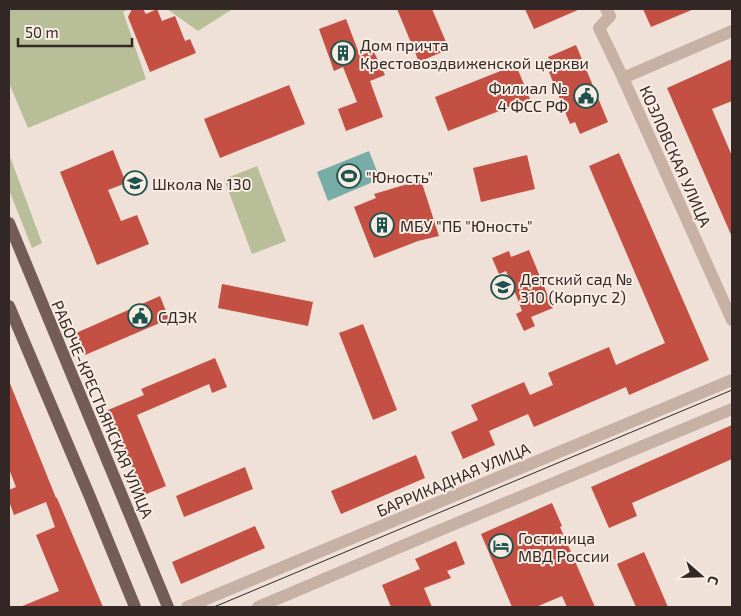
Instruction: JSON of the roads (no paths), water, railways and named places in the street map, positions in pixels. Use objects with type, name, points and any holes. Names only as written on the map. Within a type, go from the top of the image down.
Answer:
[{"type":"main road","name":"РАБОЧЕ-КРЕСТЬЯНСКАЯ УЛИЦА","points":[[9,223],[168,607]]},
{"type":"main road","points":[[9,306],[135,607]]},
{"type":"street","name":"КОЗЛОВСКАЯ УЛИЦА","points":[[606,9],[610,16],[599,28],[732,320]]},
{"type":"street","points":[[623,78],[732,31]]},
{"type":"street","name":"БАРРИКАДНАЯ УЛИЦА","points":[[187,607],[732,380]]},
{"type":"street","points":[[258,607],[732,409]]},
{"type":"water","points":[[369,151],[380,179],[328,201],[317,172]]},
{"type":"tram line","points":[[214,607],[732,390]]},
{"type":"place","name":"Дом причта Крестовоздвиженской церкви","points":[[343,53]]},
{"type":"place","name":"Филиал № 4 ФСС РФ","points":[[586,96]]},
{"type":"place","name":"\"Юность\"","points":[[349,176]]},
{"type":"place","name":"Школа № 130","points":[[135,183]]},
{"type":"place","name":"МБУ \"ПБ \"Юность\"","points":[[382,225]]},
{"type":"place","name":"Детский сад № 310 (Корпус 2)","points":[[503,287]]},
{"type":"place","name":"СДЭК","points":[[140,316]]},
{"type":"place","name":"Гостиница МВД России","points":[[501,546]]}]
